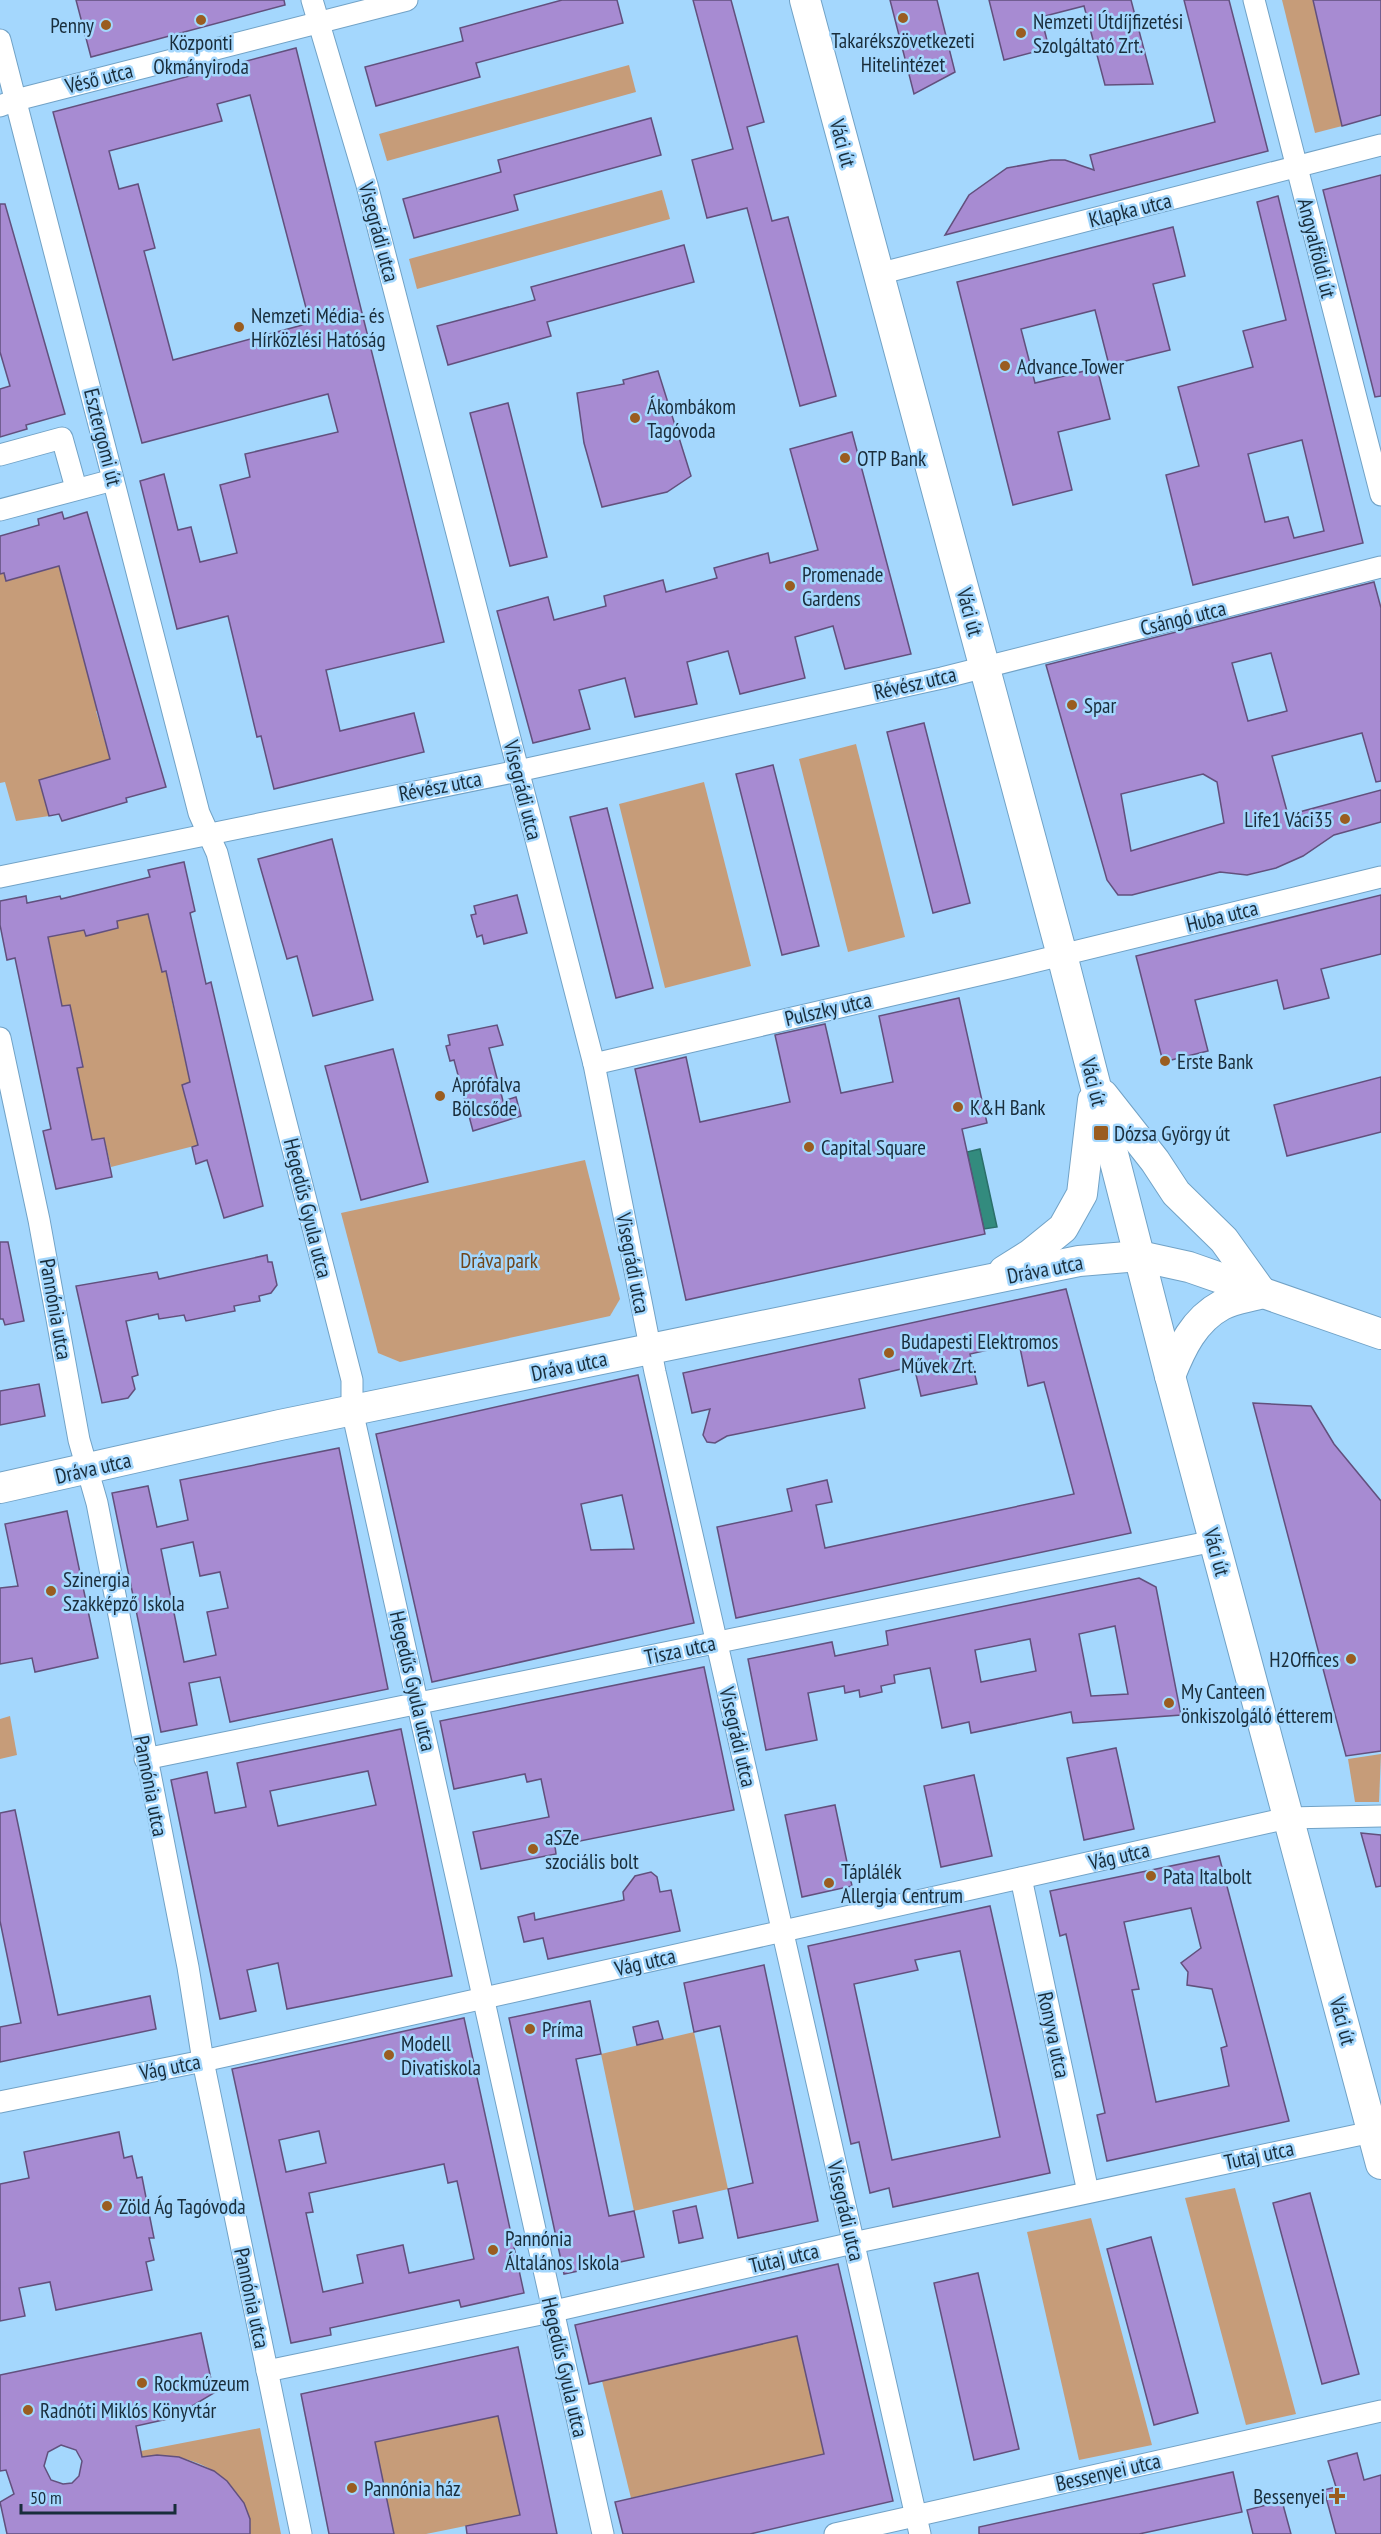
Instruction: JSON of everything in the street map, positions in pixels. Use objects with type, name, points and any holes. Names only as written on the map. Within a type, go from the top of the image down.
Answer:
[{"type":"main road","name":"Váci út","points":[[805,0],[1062,955],[1170,1376],[1288,1818],[1377,2131],[1381,2164]]},
{"type":"main road","points":[[991,1280],[1031,1254],[1063,1228],[1083,1194],[1095,1085]]},
{"type":"main road","points":[[1095,1085],[1155,1161],[1176,1193],[1224,1240],[1262,1293]]},
{"type":"main road","name":"Dráva utca","points":[[0,1488],[352,1410],[1079,1261],[1139,1256]]},
{"type":"main road","points":[[1139,1256],[1189,1267],[1381,1334]]},
{"type":"main road","points":[[1170,1376],[1185,1340],[1205,1318],[1222,1305],[1262,1293]]},
{"type":"street","name":"Visegrádi utca","points":[[312,0],[367,185],[594,1064],[650,1349],[918,2525]]},
{"type":"street","name":"Véső utca","points":[[8,103],[407,0]]},
{"type":"street","name":"Angyalföldi út","points":[[1254,0],[1381,495]]},
{"type":"street","name":"Esztergomi út","points":[[0,40],[8,103],[113,480],[199,813],[208,833]]},
{"type":"street","name":"Klapka utca","points":[[878,274],[1381,145]]},
{"type":"street","points":[[0,455],[62,438],[76,489]]},
{"type":"street","points":[[0,510],[113,480]]},
{"type":"street","name":"Csángó utca","points":[[984,666],[1381,567]]},
{"type":"street","name":"Révész utca","points":[[0,877],[518,771],[942,678],[984,666]]},
{"type":"street","name":"Hegedűs Gyula utca","points":[[208,833],[217,854],[352,1380],[352,1410],[603,2534]]},
{"type":"street","name":"Huba utca","points":[[1062,955],[1381,877]]},
{"type":"street","name":"Pulszky utca","points":[[594,1064],[1062,955]]},
{"type":"street","name":"Pannónia utca","points":[[0,1038],[39,1220],[86,1470],[97,1503],[145,1759],[188,1967],[203,2061],[301,2534]]},
{"type":"street","name":"Tisza utca","points":[[145,1759],[1214,1541]]},
{"type":"street","name":"Vág utca","points":[[0,2102],[203,2061],[1288,1818],[1381,1816]]},
{"type":"street","name":"Ronyva utca","points":[[1021,1878],[1088,2192]]},
{"type":"street","name":"Tutaj utca","points":[[267,2371],[553,2312],[853,2242],[1377,2131]]},
{"type":"street","name":"Bessenyei utca","points":[[835,2534],[918,2525],[1381,2411]]},
{"type":"green space","points":[[1282,0],[1313,0],[1342,126],[1315,133]]},
{"type":"green space","points":[[629,65],[636,92],[387,161],[379,134]]},
{"type":"green space","points":[[662,190],[670,219],[417,289],[409,259]]},
{"type":"green space","points":[[68,555],[92,666],[86,668],[94,698],[103,709],[96,711],[106,745],[117,757],[39,780],[49,816],[16,821],[5,782],[0,783],[0,574],[4,573],[7,581],[48,569]]},
{"type":"green space","points":[[856,744],[905,937],[848,952],[799,759]]},
{"type":"green space","points":[[704,782],[751,966],[665,988],[619,804]]},
{"type":"green space","points":[[154,913],[162,971],[201,962],[206,984],[170,993],[190,1082],[182,1085],[198,1145],[111,1167],[104,1138],[92,1140],[77,1068],[83,1066],[70,1005],[62,1006],[48,937],[84,930],[86,936],[118,928],[117,921]]},
{"type":"green space","name":"Dráva park","points":[[585,1160],[620,1299],[610,1316],[400,1362],[378,1353],[341,1213]]},
{"type":"green space","points":[[10,1716],[17,1755],[0,1759],[0,1719]]},
{"type":"green space","points":[[1381,1754],[1379,1802],[1355,1802],[1348,1759]]},
{"type":"green space","points":[[694,2032],[728,2189],[634,2211],[601,2054]]},
{"type":"green space","points":[[1235,2188],[1296,2414],[1246,2425],[1185,2198]]},
{"type":"green space","points":[[1091,2218],[1152,2445],[1079,2460],[1027,2232]]},
{"type":"green space","points":[[798,2336],[825,2454],[631,2498],[602,2381]]},
{"type":"green space","points":[[498,2416],[520,2515],[426,2534],[394,2534],[375,2442]]},
{"type":"green space","points":[[260,2428],[281,2534],[250,2534],[249,2520],[238,2495],[229,2484],[207,2467],[180,2458],[142,2457],[141,2451]]},
{"type":"shaded area","points":[[980,1149],[997,1227],[984,1229],[967,1152]]},
{"type":"building","points":[[76,0],[284,0],[285,5],[91,57]]},
{"type":"building","points":[[562,0],[617,0],[623,23],[476,63],[480,77],[376,106],[365,67],[463,41],[460,28]]},
{"type":"building","points":[[693,0],[731,0],[764,122],[747,127],[772,221],[788,217],[836,396],[800,406],[747,208],[707,218],[692,160],[733,149]]},
{"type":"building","points":[[890,0],[937,0],[955,72],[914,94]]},
{"type":"building","points":[[989,0],[1131,0],[1153,84],[1105,85],[1084,6],[1041,17],[1049,48],[1004,60]]},
{"type":"building","points":[[1184,0],[1229,0],[1268,151],[945,235],[969,195],[1007,168],[1051,160],[1065,160],[1094,170],[1090,155],[1215,122]]},
{"type":"building","points":[[1313,0],[1381,0],[1381,115],[1342,126]]},
{"type":"building","points":[[296,48],[444,642],[326,670],[340,731],[414,713],[424,752],[274,789],[261,736],[257,737],[228,616],[177,629],[140,481],[164,474],[178,530],[191,527],[200,562],[237,553],[220,485],[250,477],[245,454],[338,432],[328,394],[142,443],[53,112]],"holes":[[[250,95],[310,323],[173,360],[144,251],[155,248],[138,184],[119,189],[109,151],[222,121],[217,104]]]},
{"type":"building","points":[[651,118],[661,155],[514,195],[518,210],[414,238],[403,199],[501,172],[498,160]]},
{"type":"building","points":[[1381,175],[1381,396],[1375,397],[1323,190]]},
{"type":"building","points":[[1278,196],[1363,543],[1193,585],[1166,475],[1199,466],[1178,387],[1253,367],[1243,331],[1286,320],[1257,202]],"holes":[[[1302,440],[1324,531],[1294,538],[1288,517],[1265,522],[1248,454]]]},
{"type":"building","points":[[0,204],[5,204],[65,414],[26,425],[27,429],[0,437],[0,389],[10,386],[0,352]]},
{"type":"building","name":"Advance Tower","points":[[1173,227],[1185,276],[1153,284],[1170,350],[1109,365],[1095,310],[1021,329],[1035,383],[1097,368],[1110,419],[1058,432],[1072,490],[1013,505],[957,282]]},
{"type":"building","points":[[684,245],[694,282],[547,322],[551,336],[448,365],[437,326],[535,300],[531,287]]},
{"type":"building","points":[[658,371],[691,476],[667,492],[602,507],[584,443],[577,393],[624,384],[623,380]]},
{"type":"building","points":[[508,403],[547,557],[510,566],[470,413]]},
{"type":"building","name":"Promenade Gardens","points":[[852,432],[911,654],[845,669],[833,626],[795,637],[805,678],[740,694],[728,651],[687,662],[697,704],[635,717],[625,678],[579,690],[590,729],[533,743],[497,611],[548,597],[554,620],[606,606],[604,596],[663,580],[666,592],[717,578],[714,568],[768,553],[770,563],[818,550],[790,449]]},
{"type":"building","points":[[62,512],[64,519],[87,512],[166,787],[126,798],[127,802],[62,821],[59,814],[49,816],[39,780],[110,759],[59,566],[6,581],[4,573],[0,574],[0,536],[39,525],[38,519]]},
{"type":"building","points":[[1374,582],[1381,608],[1381,781],[1376,782],[1362,733],[1272,756],[1288,815],[1381,790],[1381,822],[1334,835],[1303,856],[1276,868],[1247,875],[1220,872],[1132,895],[1118,895],[1107,880],[1046,665]],"holes":[[[1271,653],[1287,711],[1248,721],[1232,663]],[[1203,774],[1217,782],[1224,823],[1131,851],[1121,794]]]},
{"type":"building","points":[[924,723],[970,903],[933,913],[887,732]]},
{"type":"building","points":[[773,765],[819,946],[782,955],[736,774]]},
{"type":"building","points":[[607,808],[653,988],[616,998],[570,817]]},
{"type":"building","points":[[332,839],[373,1000],[313,1016],[297,956],[287,959],[258,859]]},
{"type":"building","points":[[184,862],[195,911],[190,913],[206,984],[211,982],[263,1206],[224,1218],[207,1160],[196,1164],[192,1147],[198,1145],[182,1085],[190,1082],[166,971],[162,972],[148,914],[117,921],[118,928],[86,936],[84,930],[48,937],[62,1006],[70,1005],[83,1067],[77,1068],[92,1140],[104,1138],[112,1177],[56,1189],[43,1131],[51,1129],[15,958],[7,960],[0,925],[0,901],[26,896],[27,903],[60,896],[61,899],[150,877],[148,870]]},
{"type":"building","points":[[517,895],[527,933],[484,944],[482,935],[477,937],[471,915],[476,914],[474,906]]},
{"type":"building","points":[[1381,895],[1381,954],[1321,969],[1329,998],[1284,1009],[1277,980],[1195,1000],[1208,1051],[1163,1062],[1136,956]]},
{"type":"building","name":"Capital Square","points":[[959,998],[987,1123],[962,1129],[985,1234],[686,1300],[635,1069],[686,1057],[700,1122],[790,1102],[775,1035],[825,1024],[841,1093],[893,1082],[879,1016]]},
{"type":"building","points":[[497,1025],[503,1045],[489,1048],[503,1101],[516,1097],[521,1116],[473,1131],[454,1060],[450,1061],[446,1046],[450,1045],[448,1035]]},
{"type":"building","points":[[393,1049],[428,1182],[361,1200],[325,1066]]},
{"type":"building","points":[[1381,1077],[1381,1132],[1287,1156],[1274,1105]]},
{"type":"building","points":[[0,1242],[8,1242],[24,1321],[5,1325],[3,1319],[0,1319]]},
{"type":"building","points":[[267,1255],[268,1262],[272,1262],[277,1285],[271,1293],[259,1296],[260,1301],[234,1306],[235,1311],[186,1321],[184,1315],[159,1319],[158,1314],[126,1321],[138,1375],[132,1377],[135,1389],[128,1398],[102,1403],[76,1286],[157,1272],[159,1279]]},
{"type":"building","points":[[1066,1289],[1131,1533],[736,1618],[717,1527],[792,1511],[787,1489],[827,1480],[832,1502],[816,1505],[825,1548],[1074,1494],[1044,1382],[1028,1386],[1019,1343],[970,1354],[977,1384],[921,1396],[914,1366],[859,1379],[865,1408],[727,1436],[715,1443],[707,1442],[703,1435],[710,1409],[692,1413],[683,1373]]},
{"type":"building","points":[[638,1375],[694,1623],[432,1682],[376,1434]],"holes":[[[622,1495],[634,1549],[591,1550],[581,1504]]]},
{"type":"building","points":[[39,1384],[45,1416],[0,1425],[0,1391]]},
{"type":"building","name":"H2Offices","points":[[1253,1403],[1311,1406],[1334,1444],[1381,1501],[1381,1751],[1346,1756]]},
{"type":"building","points":[[339,1448],[388,1689],[230,1722],[220,1677],[189,1683],[197,1725],[161,1732],[112,1493],[148,1486],[157,1527],[188,1520],[180,1480]],"holes":[[[193,1542],[200,1576],[220,1572],[228,1608],[207,1612],[216,1655],[184,1662],[161,1549]]]},
{"type":"building","name":"Szinergia Szakképző Iskola","points":[[67,1511],[98,1658],[35,1672],[32,1658],[0,1664],[0,1588],[18,1586],[5,1524]]},
{"type":"building","points":[[1139,1578],[1156,1587],[1181,1715],[1073,1723],[1071,1712],[971,1733],[969,1722],[942,1728],[930,1668],[894,1675],[895,1683],[881,1686],[882,1692],[860,1697],[859,1690],[845,1693],[844,1686],[808,1693],[817,1740],[766,1750],[748,1659],[832,1642],[835,1656],[888,1645],[886,1631]],"holes":[[[1115,1626],[1128,1694],[1091,1696],[1079,1634]],[[1030,1639],[1036,1671],[981,1682],[975,1650]]]},
{"type":"building","points":[[704,1667],[734,1810],[555,1846],[556,1854],[481,1869],[473,1832],[549,1817],[541,1779],[527,1782],[525,1774],[454,1789],[440,1721]]},
{"type":"building","points":[[401,1729],[452,1976],[287,2009],[278,1963],[247,1970],[256,2011],[220,2019],[171,1780],[207,1772],[215,1813],[246,1807],[237,1763]],"holes":[[[368,1771],[376,1805],[278,1826],[270,1791]]]},
{"type":"building","points":[[1116,1748],[1134,1829],[1084,1840],[1067,1758]]},
{"type":"building","points":[[974,1775],[992,1856],[941,1867],[924,1786]]},
{"type":"building","points":[[835,1805],[852,1886],[802,1897],[785,1815]]},
{"type":"building","points":[[15,1810],[58,2015],[150,1996],[156,2029],[0,2062],[0,2027],[21,2023],[0,1921],[0,1813]]},
{"type":"building","points":[[1361,1833],[1381,1835],[1381,1886],[1376,1887]]},
{"type":"building","points":[[1219,1856],[1289,2121],[1107,2161],[1097,2115],[1105,2113],[1066,1934],[1060,1936],[1050,1891]],"holes":[[[1191,1908],[1201,1948],[1181,1963],[1188,1972],[1187,1985],[1212,1989],[1227,2046],[1221,2048],[1229,2086],[1156,2102],[1132,1990],[1139,1989],[1124,1922]]]},
{"type":"building","points":[[651,1872],[657,1877],[660,1892],[671,1890],[680,1931],[548,1959],[543,1938],[524,1942],[518,1917],[534,1913],[535,1920],[624,1900],[623,1892],[635,1876]]},
{"type":"building","points":[[990,1906],[1050,2173],[893,2207],[889,2188],[870,2193],[859,2142],[851,2144],[808,1946]],"holes":[[[960,1951],[1000,2137],[892,2160],[854,1984],[918,1970],[915,1960]]]},
{"type":"building","points":[[764,1965],[818,2221],[738,2238],[728,2189],[753,2183],[720,2026],[694,2032],[684,1983]]},
{"type":"building","points":[[590,2001],[601,2054],[576,2059],[609,2216],[634,2211],[644,2257],[564,2274],[509,2018]]},
{"type":"building","points":[[464,2018],[524,2293],[461,2307],[459,2300],[330,2328],[331,2335],[291,2343],[232,2069]],"holes":[[[319,2131],[326,2163],[286,2172],[279,2140]],[[444,2164],[448,2183],[457,2181],[474,2259],[409,2273],[403,2245],[357,2255],[363,2283],[323,2292],[306,2213],[313,2212],[309,2193]]]},
{"type":"building","points":[[658,2021],[663,2039],[637,2045],[633,2027]]},
{"type":"building","points":[[119,2132],[124,2158],[132,2156],[137,2178],[142,2177],[154,2238],[149,2238],[154,2260],[146,2262],[152,2290],[56,2310],[50,2282],[19,2288],[25,2316],[0,2321],[0,2184],[29,2178],[24,2152]]},
{"type":"building","points":[[1310,2193],[1359,2374],[1322,2384],[1273,2203]]},
{"type":"building","points":[[696,2206],[703,2238],[679,2243],[673,2211]]},
{"type":"building","points":[[1151,2237],[1198,2413],[1154,2425],[1107,2249]]},
{"type":"building","points":[[838,2264],[893,2501],[750,2534],[623,2534],[615,2502],[824,2454],[797,2336],[589,2384],[575,2325]]},
{"type":"building","points":[[978,2273],[1019,2449],[974,2460],[934,2283]]},
{"type":"building","points":[[201,2333],[214,2393],[172,2418],[136,2426],[142,2457],[157,2455],[179,2457],[214,2471],[227,2481],[244,2503],[250,2519],[250,2534],[7,2534],[0,2502],[14,2494],[6,2470],[0,2471],[0,2375]],"holes":[[[61,2445],[76,2450],[82,2461],[79,2476],[72,2483],[63,2484],[51,2480],[44,2466],[48,2452]]]},
{"type":"building","points":[[518,2347],[557,2534],[467,2534],[466,2526],[520,2515],[498,2416],[375,2442],[394,2534],[329,2534],[301,2394]]},
{"type":"building","points":[[1357,2453],[1364,2480],[1381,2475],[1381,2534],[1336,2534],[1324,2490],[1336,2487],[1328,2461]]},
{"type":"building","points":[[1233,2472],[1242,2512],[1139,2534],[979,2534],[979,2527]]},
{"type":"building","points":[[1282,2501],[1291,2534],[1253,2534],[1247,2510]]},
{"type":"place","name":"Takarékszövetkezeti Hitelintézet","points":[[903,18]]},
{"type":"place","name":"Központi Okmányiroda","points":[[201,20]]},
{"type":"place","name":"Penny","points":[[106,25]]},
{"type":"place","name":"Nemzeti Útdíjfizetési Szolgáltató Zrt.","points":[[1021,33]]},
{"type":"place","name":"Nemzeti Média- és Hírközlési Hatóság","points":[[239,327]]},
{"type":"place","name":"Advance Tower","points":[[1005,366]]},
{"type":"place","name":"Ákombákom Tagóvoda","points":[[635,418]]},
{"type":"place","name":"OTP Bank","points":[[845,458]]},
{"type":"place","name":"Promenade Gardens","points":[[790,586]]},
{"type":"place","name":"Spar","points":[[1072,705]]},
{"type":"place","name":"Life1 Váci35","points":[[1345,819]]},
{"type":"place","name":"Erste Bank","points":[[1165,1061]]},
{"type":"place","name":"Aprófalva Bölcsőde","points":[[440,1096]]},
{"type":"place","name":"K&H Bank","points":[[958,1107]]},
{"type":"place","name":"Dózsa György út","points":[[1101,1133]]},
{"type":"place","name":"Capital Square","points":[[809,1147]]},
{"type":"place","name":"Budapesti Elektromos Művek Zrt.","points":[[889,1353]]},
{"type":"place","name":"Szinergia Szakképző Iskola","points":[[51,1591]]},
{"type":"place","name":"H2Offices","points":[[1351,1659]]},
{"type":"place","name":"My Canteen önkiszolgáló étterem","points":[[1169,1703]]},
{"type":"place","name":"aSZe szociális bolt","points":[[533,1849]]},
{"type":"place","name":"Pata Italbolt","points":[[1151,1876]]},
{"type":"place","name":"Táplálék Allergia Centrum","points":[[829,1883]]},
{"type":"place","name":"Príma","points":[[530,2029]]},
{"type":"place","name":"Modell Divatiskola","points":[[389,2055]]},
{"type":"place","name":"Zöld Ág Tagóvoda","points":[[107,2206]]},
{"type":"place","name":"Pannónia Általános Iskola","points":[[493,2250]]},
{"type":"place","name":"Rockmúzeum","points":[[142,2383]]},
{"type":"place","name":"Radnóti Miklós Könyvtár","points":[[28,2410]]},
{"type":"place","name":"Pannónia ház","points":[[352,2488]]},
{"type":"place","name":"Bessenyei","points":[[1337,2496]]}]
